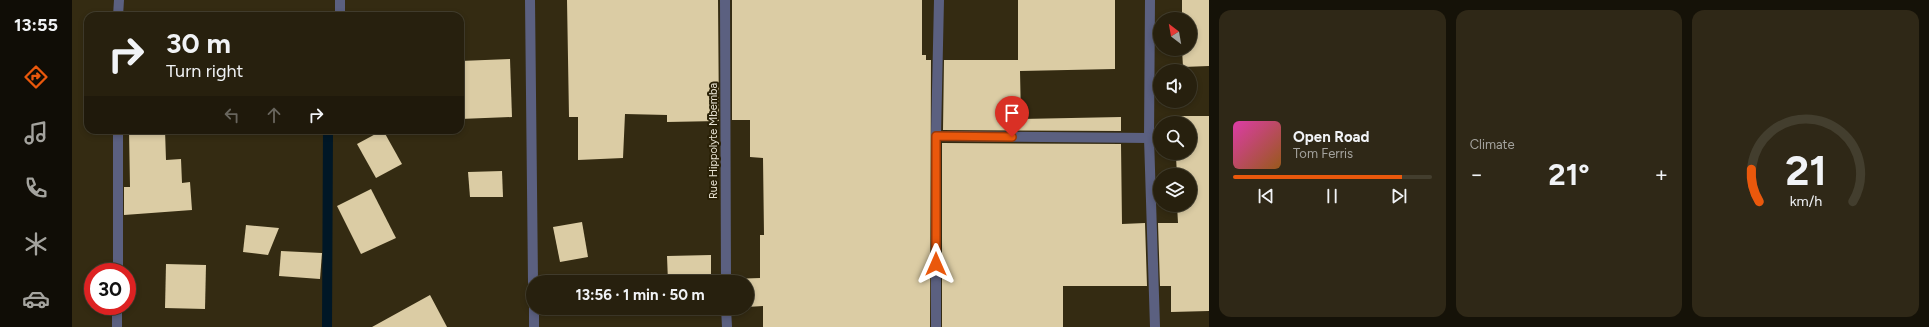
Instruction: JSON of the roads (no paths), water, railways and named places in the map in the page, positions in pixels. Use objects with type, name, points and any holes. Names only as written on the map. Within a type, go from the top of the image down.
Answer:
[{"type":"street","points":[[118,0],[118,12]]},
{"type":"street","points":[[340,0],[340,12]]},
{"type":"street","points":[[530,0],[534,275]]},
{"type":"street","name":"Rue Hippolyte Mbemba","points":[[725,0],[726,275]]},
{"type":"street","points":[[936,327],[936,136],[939,0]]},
{"type":"street","points":[[1150,0],[1149,138],[1155,327]]},
{"type":"street","points":[[118,134],[118,263]]},
{"type":"street","points":[[936,136],[1149,138]]},
{"type":"street","points":[[117,315],[117,327]]},
{"type":"street","points":[[534,315],[534,327]]},
{"type":"street","points":[[726,315],[727,327]]},
{"type":"waterway","points":[[327,327],[328,134]]}]
